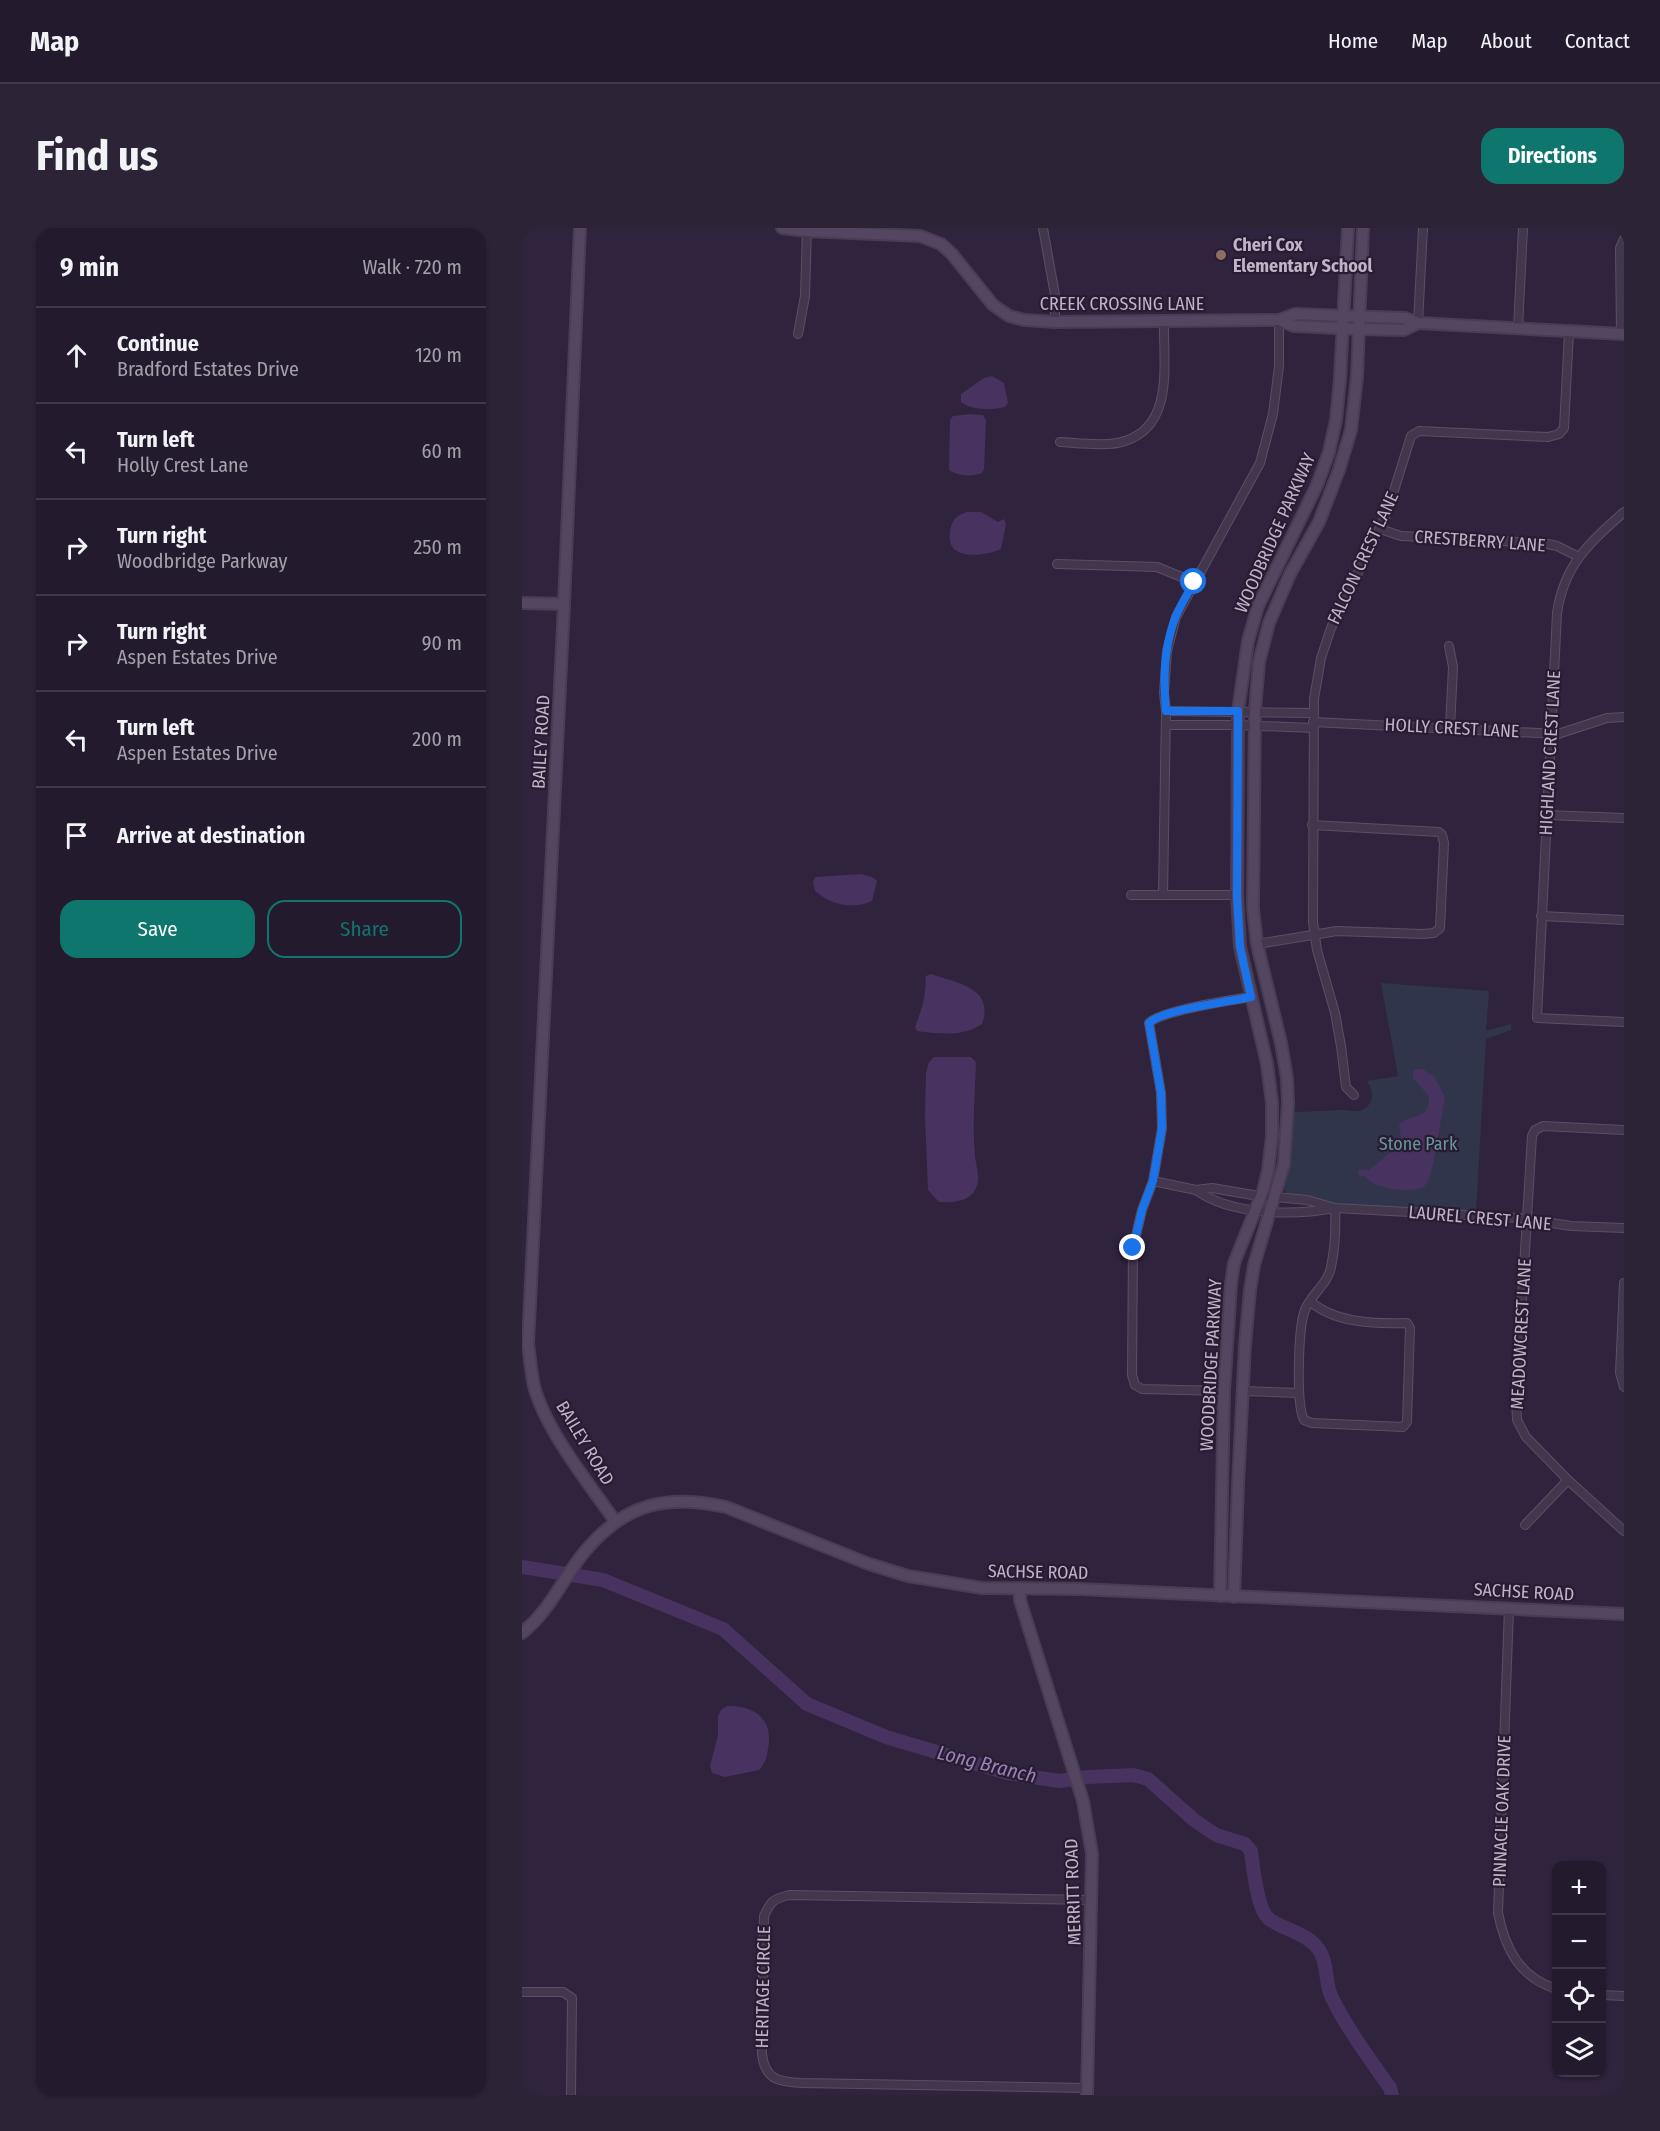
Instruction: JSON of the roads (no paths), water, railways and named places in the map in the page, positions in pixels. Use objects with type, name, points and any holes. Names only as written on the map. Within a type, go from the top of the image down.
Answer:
[{"type":"main road","name":"BAILEY ROAD","points":[[580,228],[564,604],[525,1344],[534,1388],[548,1420],[564,1448],[615,1521]]},
{"type":"main road","name":"CREEK CROSSING LANE","points":[[782,228],[920,237],[941,244],[952,254],[993,305],[1009,316],[1024,320],[1164,322],[1279,320],[1295,314],[1344,315],[1405,318],[1418,323],[1622,334]]},
{"type":"main road","name":"WOODBRIDGE PARKWAY","points":[[1220,1596],[1227,1317],[1234,1263],[1261,1196],[1268,1171],[1272,1136],[1272,1103],[1267,1064],[1240,947],[1237,896],[1238,711],[1248,641],[1258,606],[1317,485],[1329,452],[1336,420],[1348,228]]},
{"type":"main road","name":"WOODBRIDGE PARKWAY","points":[[1234,1597],[1250,1290],[1254,1265],[1284,1164],[1288,1103],[1287,1078],[1281,1043],[1257,944],[1253,908],[1254,726],[1259,662],[1269,623],[1290,574],[1318,522],[1340,470],[1351,430],[1357,377],[1364,228]]},
{"type":"main road","name":"CREEK CROSSING LANE","points":[[1279,320],[1294,326],[1343,329],[1404,330],[1418,323]]},
{"type":"main road","points":[[522,603],[564,604]]},
{"type":"main road","name":"SACHSE ROAD","points":[[522,1633],[544,1612],[585,1550],[615,1521],[644,1508],[675,1500],[703,1502],[726,1507],[869,1564],[908,1576],[982,1588],[1079,1589],[1624,1614]]},
{"type":"main road","name":"MERRITT ROAD","points":[[1020,1589],[1020,1600],[1083,1802],[1092,1854],[1087,2092]]},
{"type":"street","points":[[1044,228],[1055,296],[1054,322]]},
{"type":"street","points":[[1418,323],[1423,228]]},
{"type":"street","points":[[1518,329],[1523,228]]},
{"type":"street","points":[[798,334],[805,296],[807,230]]},
{"type":"street","points":[[1622,334],[1620,248],[1624,239]]},
{"type":"street","points":[[1163,895],[1166,725],[1164,693],[1167,651],[1176,616],[1260,463],[1273,414],[1279,366],[1279,320]]},
{"type":"street","points":[[1060,442],[1124,442],[1143,432],[1157,416],[1163,392],[1164,322]]},
{"type":"street","name":"FALCON CREST LANE","points":[[1354,1095],[1346,1087],[1335,1013],[1317,950],[1312,910],[1313,721],[1318,672],[1331,628],[1380,529],[1396,488],[1409,439],[1419,431],[1548,437],[1563,432],[1569,332]]},
{"type":"street","name":"HIGHLAND CREST LANE","points":[[1624,512],[1587,546],[1571,568],[1560,596],[1557,613],[1537,1018],[1624,1022]]},
{"type":"street","name":"CRESTBERRY LANE","points":[[1380,529],[1401,536],[1543,543],[1557,546],[1579,557]]},
{"type":"street","points":[[1057,564],[1157,567],[1194,582]]},
{"type":"street","points":[[1449,646],[1453,667],[1450,728]]},
{"type":"street","name":"HOLLY CREST LANE","points":[[1166,711],[1255,711],[1313,721],[1551,733],[1568,732],[1607,718],[1624,717]]},
{"type":"street","name":"HOLLY CREST LANE","points":[[1166,725],[1254,726],[1313,721]]},
{"type":"street","points":[[1546,815],[1624,818]]},
{"type":"street","points":[[1257,944],[1348,930],[1423,934],[1437,931],[1442,918],[1444,843],[1442,835],[1434,831],[1312,825]]},
{"type":"street","points":[[1131,895],[1237,896]]},
{"type":"street","points":[[1541,916],[1624,920]]},
{"type":"street","points":[[1224,1391],[1142,1389],[1135,1385],[1133,1380],[1133,1248],[1142,1210],[1153,1181],[1162,1128],[1158,1071],[1149,1023],[1166,1014],[1251,997]]},
{"type":"street","name":"MEADOWCREST LANE","points":[[1624,1130],[1549,1126],[1535,1130],[1531,1143],[1516,1399],[1518,1420],[1526,1437],[1568,1480],[1624,1531]]},
{"type":"street","points":[[1153,1181],[1196,1190]]},
{"type":"street","name":"LAUREL CREST LANE","points":[[1196,1190],[1212,1188],[1307,1200],[1335,1208],[1527,1219],[1571,1226],[1624,1228]]},
{"type":"street","name":"LAUREL CREST LANE","points":[[1196,1190],[1209,1200],[1256,1210],[1308,1213],[1335,1208]]},
{"type":"street","points":[[1310,1301],[1318,1309],[1329,1314],[1371,1322],[1407,1323],[1410,1328],[1410,1337],[1407,1422],[1403,1427],[1312,1423],[1304,1420],[1301,1414],[1299,1393],[1304,1311],[1310,1301],[1328,1277],[1331,1268],[1335,1208]]},
{"type":"street","points":[[1624,1283],[1620,1373],[1624,1387]]},
{"type":"street","points":[[1243,1391],[1299,1393]]},
{"type":"street","points":[[1525,1525],[1568,1480]]},
{"type":"street","name":"PINNACLE OAK DRIVE","points":[[1509,1608],[1498,1913],[1503,1936],[1515,1959],[1536,1979],[1552,1987]]},
{"type":"street","name":"HERITAGE CIRCLE","points":[[1087,2092],[802,2083],[784,2082],[773,2077],[764,2068],[762,2054],[764,1916],[770,1903],[789,1895],[1092,1900]]},
{"type":"street","points":[[522,1992],[564,1992],[572,1998],[571,2095]]},
{"type":"street","points":[[1606,1995],[1624,1996]]},
{"type":"waterway","name":"Long Branch","points":[[522,1567],[603,1580],[723,1629],[807,1704],[886,1737],[1007,1773],[1059,1781],[1133,1775],[1148,1779],[1194,1820],[1216,1835],[1245,1844],[1251,1851],[1256,1886],[1264,1913],[1273,1922],[1311,1941],[1316,1946],[1323,1958],[1330,1992],[1338,2010],[1390,2088],[1392,2095]]},
{"type":"place","name":"Cheri Cox Elementary School","points":[[1221,255]]},
{"type":"park label","name":"Stone Park","points":[[1418,1144]]}]
